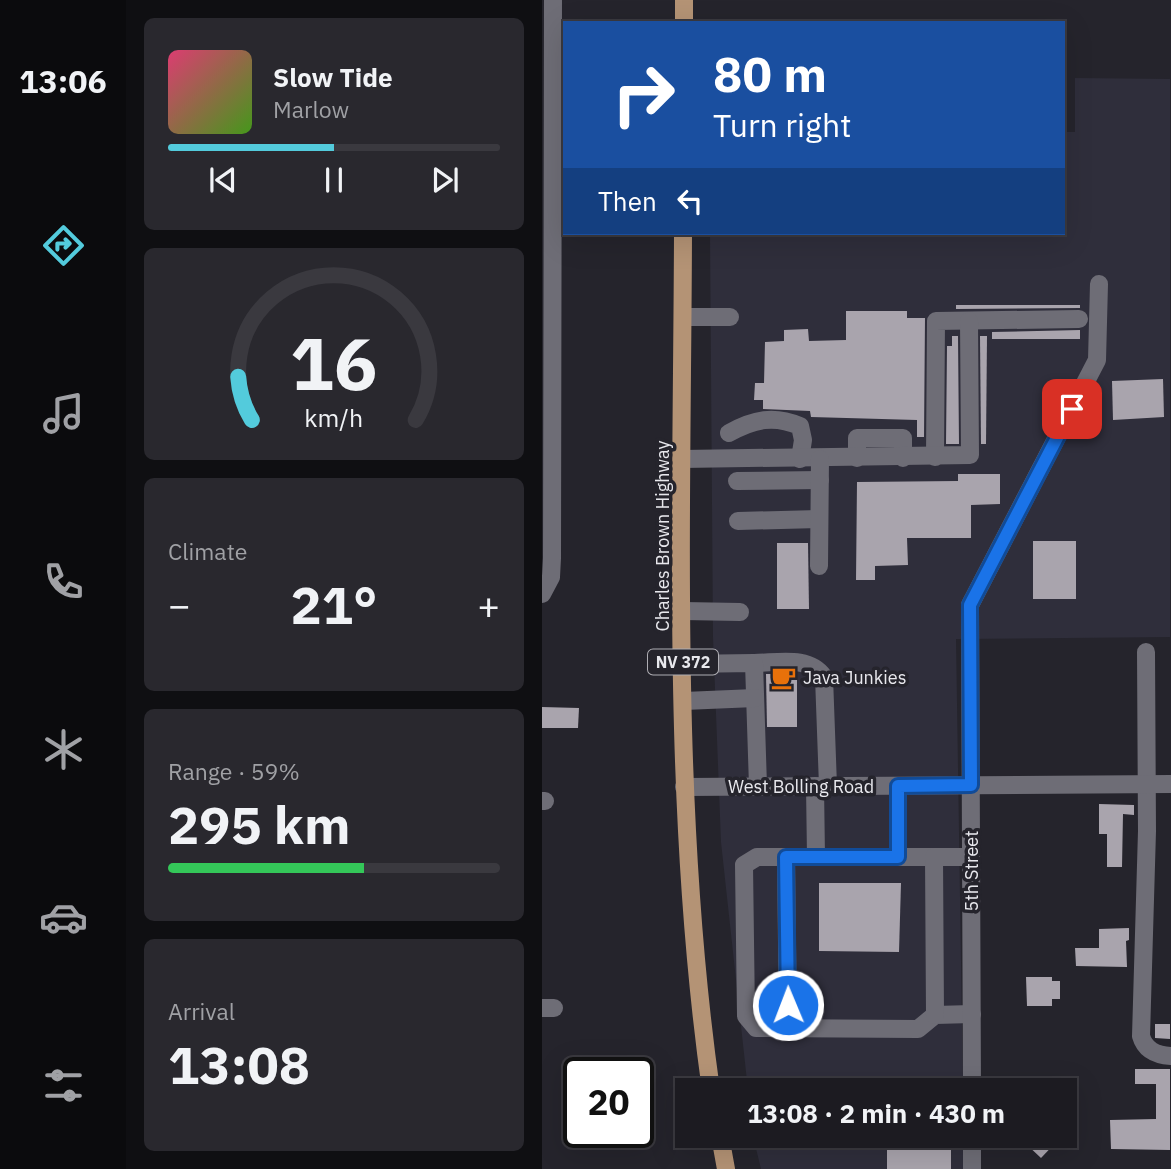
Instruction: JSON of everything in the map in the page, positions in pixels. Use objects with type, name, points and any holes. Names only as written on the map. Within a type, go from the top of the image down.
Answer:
[{"type":"main road","points":[[684,0],[684,21]]},
{"type":"main road","name":"Charles Brown Highway","points":[[683,235],[684,787],[696,964],[710,1078]]},
{"type":"main road","points":[[722,1148],[726,1169]]},
{"type":"street","points":[[543,593],[551,578],[552,558],[547,399],[547,191],[553,0]]},
{"type":"street","name":"5th Street","points":[[972,1078],[970,605],[1097,360],[1099,284]]},
{"type":"street","points":[[683,317],[730,317]]},
{"type":"street","points":[[935,457],[936,321],[1079,319]]},
{"type":"street","points":[[682,459],[970,455],[969,321]]},
{"type":"street","points":[[728,459],[729,425],[751,420],[784,419],[800,426],[803,440],[800,459]]},
{"type":"street","points":[[820,458],[820,566]]},
{"type":"street","points":[[737,481],[820,480]]},
{"type":"street","points":[[738,520],[820,519]]},
{"type":"street","points":[[683,611],[740,612]]},
{"type":"street","points":[[1146,652],[1141,1036],[1152,1052],[1170,1056]]},
{"type":"street","points":[[754,663],[758,786]]},
{"type":"street","points":[[683,664],[807,664],[820,670],[824,677],[816,857]]},
{"type":"street","points":[[684,701],[755,698]]},
{"type":"street","name":"West Bolling Road","points":[[684,787],[1170,784]]},
{"type":"street","points":[[898,786],[898,857]]},
{"type":"street","points":[[971,857],[757,857],[744,866],[746,1016],[756,1028],[918,1028],[935,1015],[972,1014]]},
{"type":"street","points":[[786,857],[788,1029]]},
{"type":"street","points":[[934,857],[935,1015]]},
{"type":"street","points":[[972,1148],[972,1169]]},
{"type":"shaded area","points":[[1075,78],[1170,79],[1170,637],[956,639],[963,1078],[747,1078],[721,842],[713,637],[710,235],[1065,235],[1065,132],[1075,132]]},
{"type":"shaded area","points":[[756,1148],[963,1148],[964,1169],[761,1169]]},
{"type":"building","points":[[956,305],[1080,305],[1080,308],[956,309]]},
{"type":"building","points":[[846,311],[907,311],[907,318],[925,318],[924,437],[917,437],[917,420],[811,417],[810,411],[763,409],[763,400],[754,400],[755,383],[764,383],[765,342],[784,341],[784,330],[808,329],[809,341],[846,340]]},
{"type":"building","points":[[1080,330],[1080,339],[992,339],[992,332]]},
{"type":"building","points":[[952,336],[958,336],[959,444],[946,444],[947,346],[952,346]]},
{"type":"building","points":[[980,336],[987,336],[986,444],[981,444]]},
{"type":"building","points":[[1163,379],[1164,417],[1113,420],[1112,381]]},
{"type":"building","points":[[958,474],[1000,474],[1000,504],[971,505],[971,538],[907,538],[908,565],[875,566],[875,580],[856,580],[857,482],[958,481]]},
{"type":"building","points":[[1033,541],[1076,541],[1076,599],[1033,599]]},
{"type":"building","points":[[777,543],[808,543],[809,609],[777,609]]},
{"type":"building","points":[[766,674],[797,674],[797,727],[767,727]]},
{"type":"building","points":[[542,707],[579,708],[578,728],[542,728]]},
{"type":"building","points":[[1099,804],[1134,805],[1134,815],[1123,814],[1122,867],[1107,867],[1107,834],[1099,834]]},
{"type":"building","points":[[819,883],[901,883],[899,952],[819,951]]},
{"type":"building","points":[[1129,928],[1129,940],[1126,941],[1127,967],[1076,966],[1075,948],[1099,948],[1099,929]]},
{"type":"building","points":[[1026,977],[1052,977],[1052,981],[1060,981],[1060,999],[1052,999],[1052,1006],[1027,1006]]},
{"type":"building","points":[[1155,1024],[1170,1024],[1170,1039],[1155,1038]]},
{"type":"building","points":[[1135,1069],[1170,1069],[1170,1150],[1111,1149],[1110,1120],[1156,1119],[1156,1084],[1135,1084]]},
{"type":"building","points":[[887,1148],[951,1148],[951,1169],[887,1169]]},
{"type":"building","points":[[1030,1148],[1051,1148],[1041,1158]]},
{"type":"place","name":"Java Junkies","points":[[783,677]]},
{"type":"route","points":[[788,1005],[786,857],[898,857],[898,786],[971,785],[970,605],[1072,409]]}]
